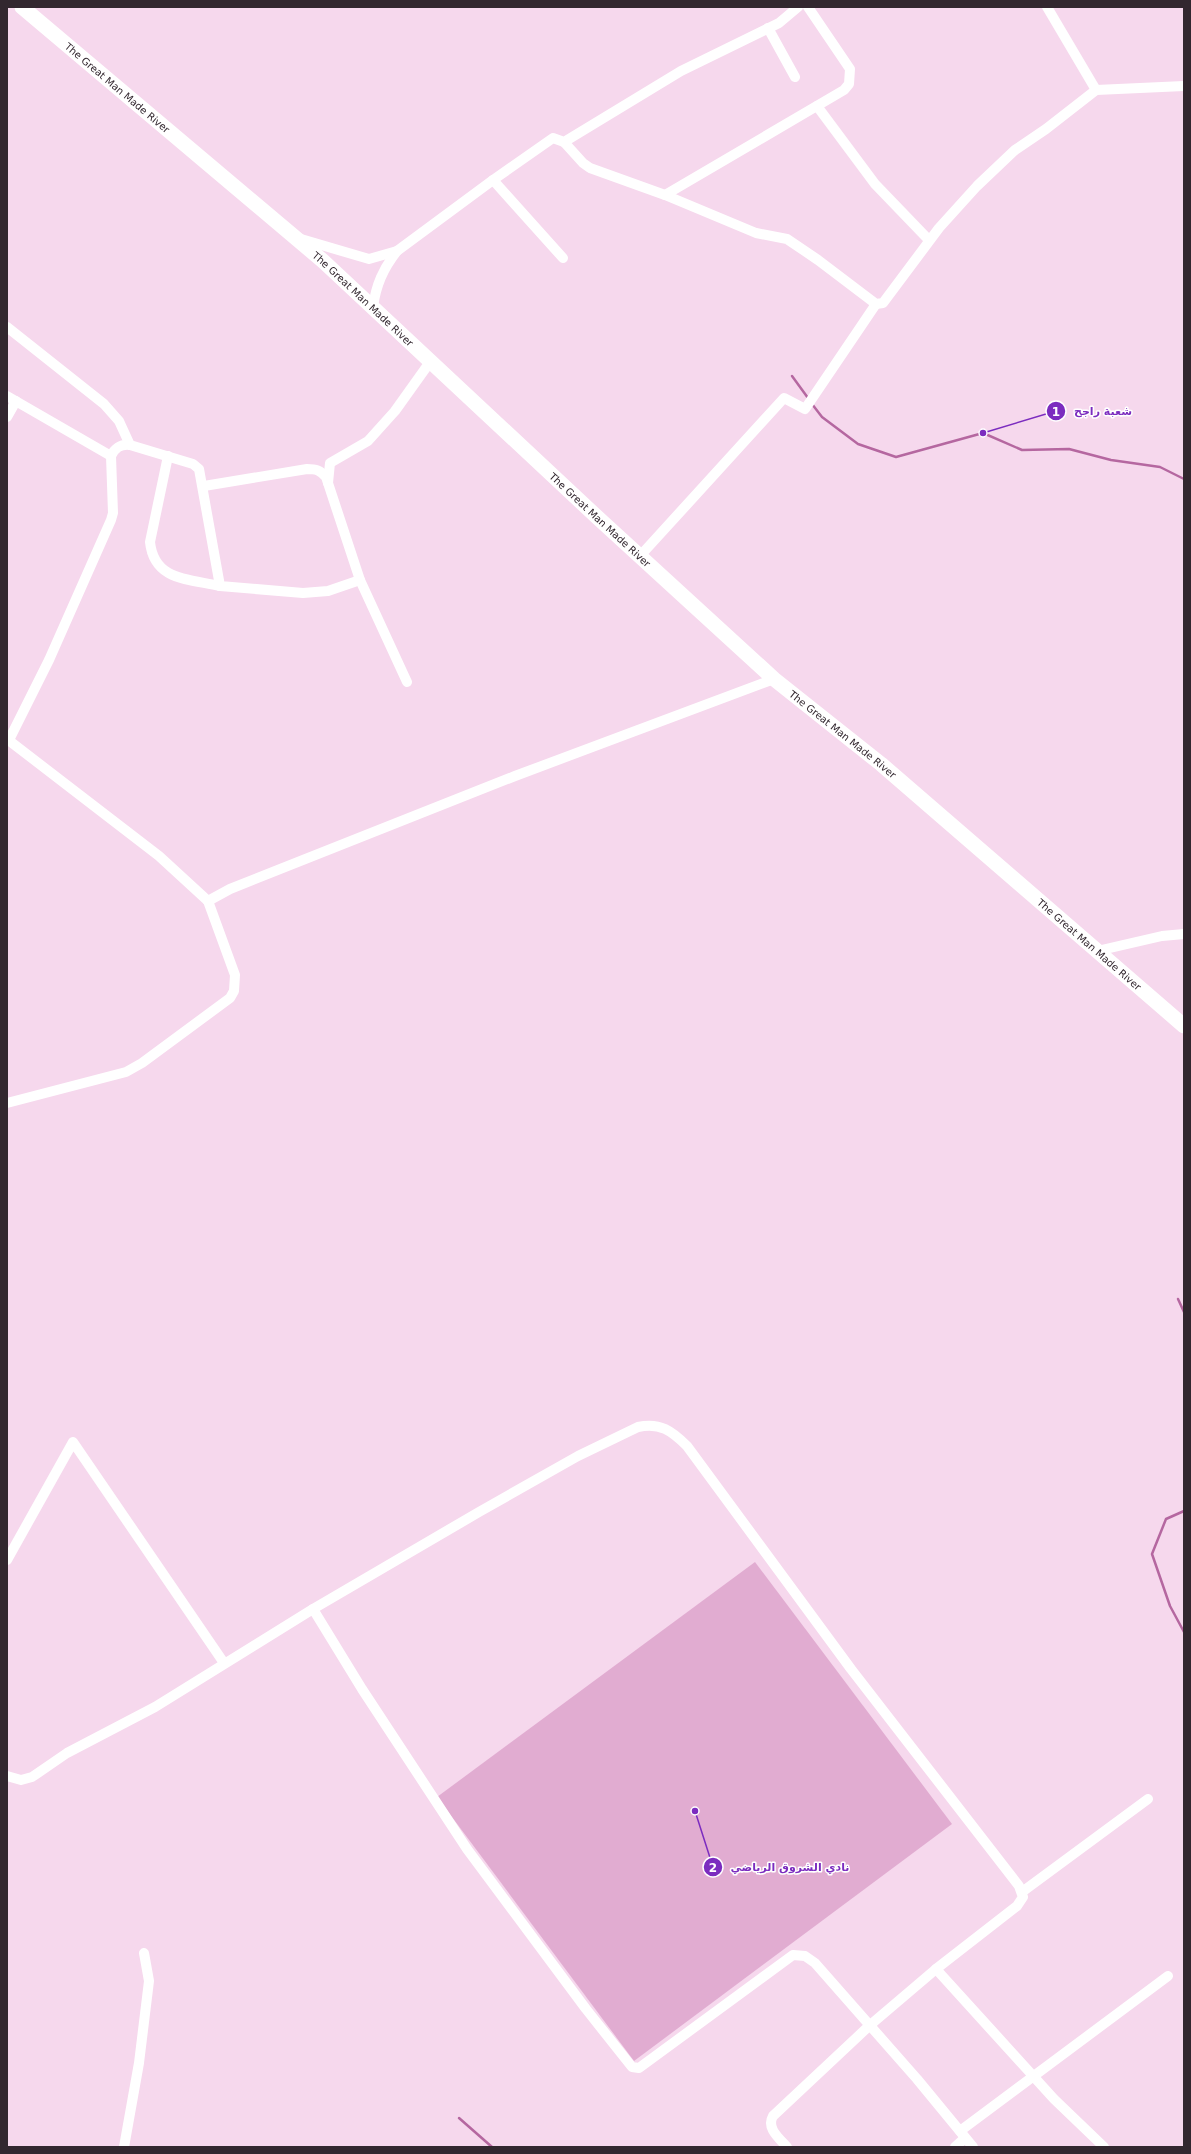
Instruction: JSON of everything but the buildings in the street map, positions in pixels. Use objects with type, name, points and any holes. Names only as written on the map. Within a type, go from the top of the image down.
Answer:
[{"type":"main road","name":"The Great Man Made River","points":[[22,7],[292,236],[373,307],[430,362],[774,679],[881,764],[1184,1026]]},
{"type":"street","points":[[564,142],[681,71],[779,23],[798,7]]},
{"type":"street","points":[[665,195],[844,90],[849,84],[851,76],[850,70],[808,7]]},
{"type":"street","points":[[1047,7],[1096,90]]},
{"type":"street","points":[[768,28],[795,77]]},
{"type":"street","points":[[373,307],[376,290],[386,264],[397,251],[553,138],[564,142],[583,163],[590,168],[665,195],[756,233],[787,239],[818,260],[876,304],[883,303],[939,228],[977,186],[1015,150],[1046,129],[1096,90],[1184,86]]},
{"type":"street","points":[[817,106],[875,184],[926,237]]},
{"type":"street","points":[[493,180],[562,258]]},
{"type":"street","points":[[292,236],[361,258],[376,258],[397,251]]},
{"type":"street","points":[[640,556],[784,398],[804,409],[876,304]]},
{"type":"street","points":[[7,326],[104,404],[118,421],[130,445]]},
{"type":"street","points":[[328,485],[330,463],[368,441],[395,411],[430,362]]},
{"type":"street","points":[[7,417],[12,398],[111,456]]},
{"type":"street","points":[[7,1104],[126,1072],[142,1063],[230,998],[234,991],[234,967],[219,933],[208,901],[159,856],[8,739],[49,660],[111,520],[111,456],[118,447],[130,445],[193,464],[199,469],[204,486],[220,586]]},
{"type":"street","points":[[168,456],[150,542],[151,553],[159,568],[169,574],[220,586],[303,593],[328,591],[360,580]]},
{"type":"street","points":[[204,486],[314,469],[322,472],[328,485],[360,580],[407,682]]},
{"type":"street","points":[[208,901],[230,889],[507,779],[774,679]]},
{"type":"street","points":[[1096,951],[1162,936],[1184,934]]},
{"type":"street","points":[[7,1776],[21,1780],[32,1777],[67,1753],[131,1720],[313,1609],[578,1456],[638,1427],[649,1425],[668,1429],[687,1446],[851,1669],[1022,1892],[1023,1897],[1017,1906],[936,1969],[869,2026],[773,2116],[770,2121],[771,2126],[787,2147]]},
{"type":"street","points":[[7,1560],[73,1442],[224,1663]]},
{"type":"street","points":[[313,1609],[362,1689],[467,1849],[586,2009],[632,2067],[639,2068],[793,1955],[805,1956],[815,1963],[917,2079],[973,2147]]},
{"type":"street","points":[[1022,1892],[1148,1799]]},
{"type":"street","points":[[124,2147],[139,2063],[149,1989],[148,1970],[144,1953]]},
{"type":"street","points":[[936,1969],[1034,2076],[1104,2147]]},
{"type":"street","points":[[955,2147],[963,2135],[1034,2076],[1168,1976]]},
{"type":"shaded area","points":[[755,1562],[952,1824],[634,2061],[437,1797]]},
{"type":"waterway","points":[[792,376],[808,398]]},
{"type":"waterway","points":[[812,404],[822,417],[858,444],[896,457],[983,433],[1022,450],[1069,449],[1111,460],[1160,467],[1184,479]]},
{"type":"waterway","points":[[1178,1299],[1184,1312]]},
{"type":"waterway","points":[[1184,1511],[1166,1519],[1152,1554],[1170,1606],[1184,1632]]},
{"type":"waterway","points":[[459,2118],[492,2147]]},
{"type":"place","name":"شعبة راجح","points":[[983,433]]},
{"type":"place","name":"نادي الشروق الرياضي","points":[[695,1811]]}]
